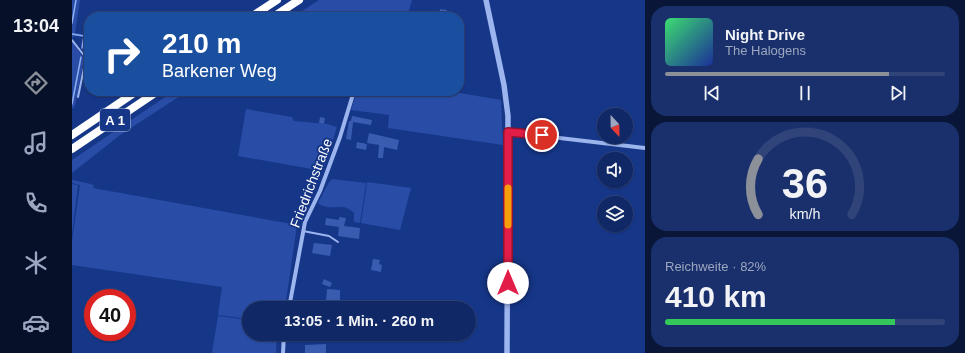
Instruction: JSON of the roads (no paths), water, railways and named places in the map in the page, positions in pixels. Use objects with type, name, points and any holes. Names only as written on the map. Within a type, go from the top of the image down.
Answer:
[{"type":"highway","points":[[258,12],[277,0]]},
{"type":"highway","points":[[281,12],[299,0]]},
{"type":"highway","name":"A 1","points":[[72,135],[130,96]]},
{"type":"highway","name":"A 1","points":[[72,149],[151,96]]},
{"type":"street","points":[[486,0],[506,97],[508,132],[507,353]]},
{"type":"street","name":"Friedrichstraße","points":[[289,301],[305,222],[320,191],[340,137],[352,96]]},
{"type":"street","points":[[508,132],[645,148]]},
{"type":"street","points":[[283,353],[284,341]]},
{"type":"lane","points":[[72,40],[84,55]]},
{"type":"lane","points":[[78,97],[84,68]]},
{"type":"lane","points":[[303,231],[329,236],[338,242]]},
{"type":"waterway","points":[[72,23],[76,0]]},
{"type":"waterway","points":[[72,34],[84,36],[82,48]]},
{"type":"waterway","points":[[72,104],[81,57]]}]
